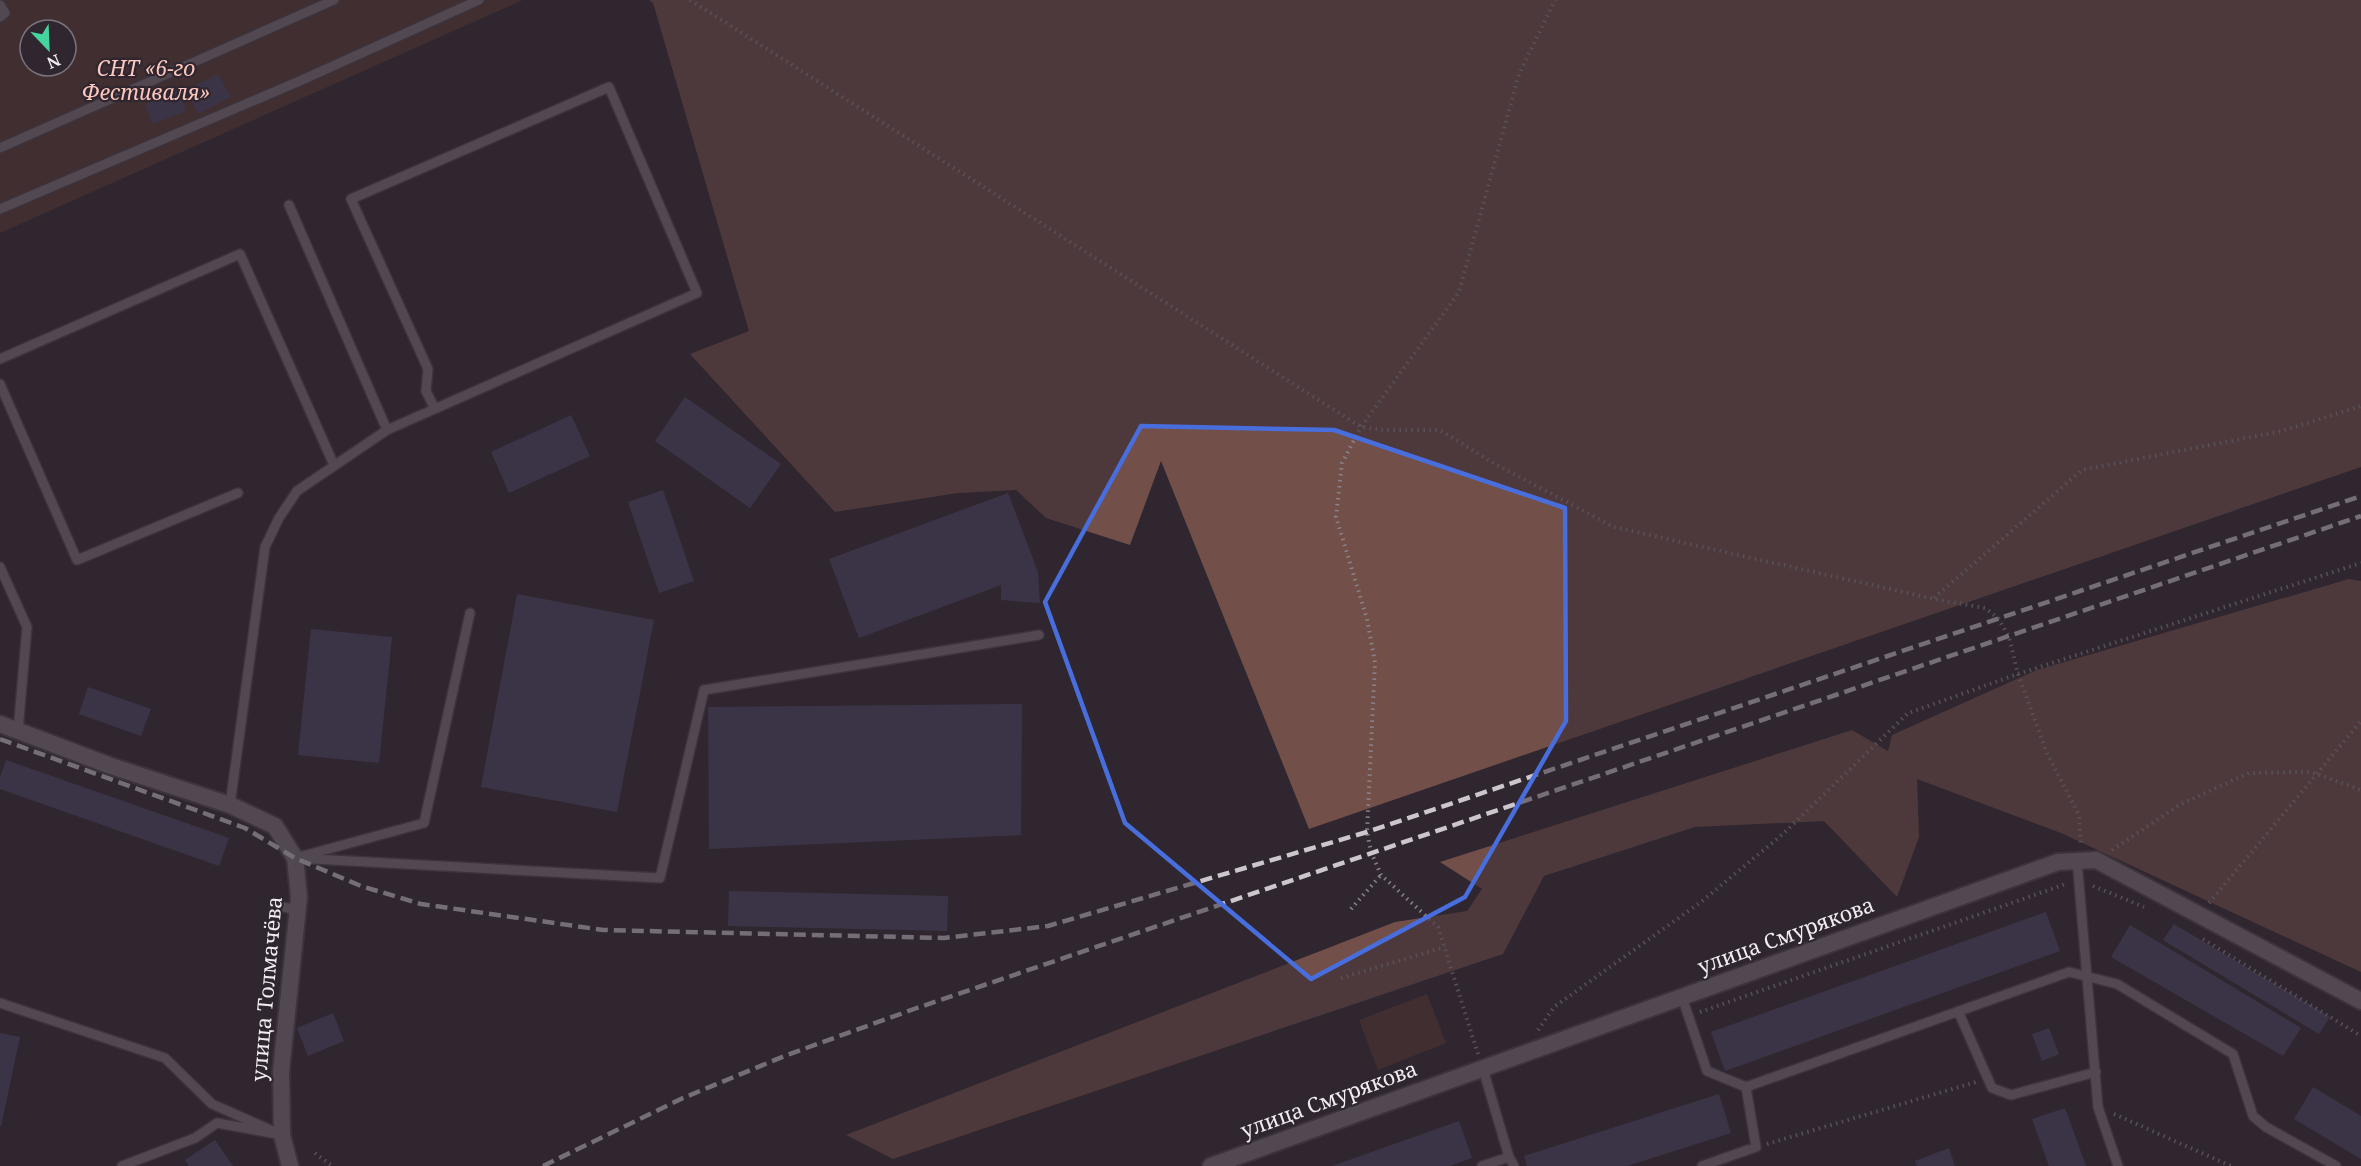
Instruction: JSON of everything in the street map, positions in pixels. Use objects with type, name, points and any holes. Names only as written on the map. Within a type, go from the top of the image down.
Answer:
[{"type":"street","name":"улица Толмачёва","points":[[0,724],[111,766],[230,804],[275,826],[295,858],[299,897],[281,1071],[282,1135],[290,1166]]},
{"type":"street","name":"улица Смурякова","points":[[1211,1166],[2058,862],[2085,860]]},
{"type":"street","points":[[2085,860],[2361,1001]]},
{"type":"lane","points":[[0,148],[334,0]]},
{"type":"lane","points":[[0,209],[302,80],[479,0]]},
{"type":"lane","points":[[0,5],[5,13],[0,17]]},
{"type":"lane","points":[[230,804],[265,547],[279,518],[297,491],[387,430],[435,409],[697,293],[609,87],[351,198],[428,369],[426,391],[435,409]]},
{"type":"lane","points":[[289,205],[387,430]]},
{"type":"lane","points":[[0,359],[240,254],[334,465]]},
{"type":"lane","points":[[0,384],[77,560],[238,493]]},
{"type":"lane","points":[[0,567],[27,627],[18,731]]},
{"type":"lane","points":[[295,858],[424,823],[470,613]]},
{"type":"lane","points":[[295,858],[660,878],[704,690],[1039,634]]},
{"type":"lane","points":[[2085,860],[2079,879],[2098,1107],[2118,1166]]},
{"type":"lane","points":[[274,905],[298,910]]},
{"type":"lane","points":[[1682,997],[1707,1071],[1746,1087],[2069,972],[2088,976],[2117,984],[2233,1054],[2253,1116],[2266,1127],[2336,1166]]},
{"type":"lane","points":[[0,1003],[165,1058],[212,1104],[282,1135]]},
{"type":"lane","points":[[1958,1011],[1992,1088],[2011,1095],[2096,1072]]},
{"type":"lane","points":[[1483,1069],[1509,1157],[1514,1166]]},
{"type":"lane","points":[[1702,1166],[1756,1147],[1746,1087]]},
{"type":"lane","points":[[122,1166],[195,1138],[218,1123],[282,1135]]},
{"type":"lane","points":[[1482,1166],[1509,1157]]},
{"type":"path","points":[[690,0],[1361,427],[1384,430],[1440,430],[1495,464],[1614,526],[1934,599],[1985,608],[1998,618],[2008,637],[2018,674],[2047,753],[2079,815],[2085,860],[2129,841],[2181,804],[2249,773],[2311,772],[2361,790]]},
{"type":"path","points":[[1483,1069],[1438,927],[1381,875],[1371,852],[1367,832],[1375,662],[1367,619],[1336,517],[1342,463],[1361,427],[1459,292],[1519,74],[1555,0]]},
{"type":"path","points":[[1934,599],[2082,470],[2282,431],[2361,406]]},
{"type":"path","points":[[1520,1055],[1554,1007],[1701,902],[1774,842],[1908,713],[2018,674],[2361,563]]},
{"type":"path","points":[[2209,903],[2361,721]]},
{"type":"path","points":[[1351,909],[1381,875]]},
{"type":"path","points":[[1688,1016],[2079,879],[2150,910]]},
{"type":"path","points":[[2197,935],[2361,1036]]},
{"type":"path","points":[[1341,978],[1444,947]]},
{"type":"path","points":[[1756,1147],[1988,1078]]},
{"type":"path","points":[[2098,1107],[2231,1166]]},
{"type":"path","points":[[315,1153],[332,1166]]},
{"type":"highlighted area","points":[[1141,426],[1334,430],[1565,508],[1566,721],[1465,897],[1311,979],[1125,823],[1045,602]]},
{"type":"green space","name":"СНТ «6-го Фестиваля»","points":[[0,0],[523,0],[0,233]]},
{"type":"green space","points":[[1427,994],[1446,1043],[1378,1070],[1359,1020]]},
{"type":"shaded area","points":[[649,0],[2361,0],[2361,467],[1309,829],[1161,461],[1130,545],[1046,518],[1016,490],[958,493],[835,512],[690,354],[749,331],[653,3]]},
{"type":"shaded area","points":[[2349,579],[2361,581],[2361,972],[2061,833],[1917,779],[1919,837],[1897,897],[1824,821],[1695,827],[1544,876],[1503,954],[893,1159],[846,1135],[1395,922],[1467,911],[1482,889],[1440,862],[1852,730],[1888,751],[1892,735],[2037,670]]},
{"type":"building","points":[[218,74],[231,97],[198,114],[186,90]]},
{"type":"building","points":[[178,91],[186,111],[152,124],[145,104]]},
{"type":"building","points":[[685,397],[781,464],[750,508],[655,441]]},
{"type":"building","points":[[571,415],[590,456],[509,493],[491,452]]},
{"type":"building","points":[[663,490],[694,581],[659,593],[628,502]]},
{"type":"building","points":[[1008,493],[1038,572],[1040,603],[1001,600],[1001,585],[859,638],[829,559]]},
{"type":"building","points":[[517,594],[654,620],[617,812],[481,787]]},
{"type":"building","points":[[311,629],[392,637],[379,763],[298,755]]},
{"type":"building","points":[[88,687],[151,709],[141,736],[79,714]]},
{"type":"building","points":[[1022,704],[1021,835],[709,849],[708,707]]},
{"type":"building","points":[[6,760],[229,838],[219,866],[0,789],[0,777]]},
{"type":"building","points":[[729,891],[948,896],[947,931],[728,926]]},
{"type":"building","points":[[2046,912],[2060,951],[1725,1071],[1711,1032]]},
{"type":"building","points":[[2174,924],[2330,1017],[2319,1034],[2163,940]]},
{"type":"building","points":[[2130,925],[2301,1028],[2283,1056],[2111,957]]},
{"type":"building","points":[[333,1013],[344,1041],[308,1056],[297,1028]]},
{"type":"building","points":[[2049,1028],[2059,1054],[2042,1061],[2032,1034]]},
{"type":"building","points":[[0,1033],[20,1037],[1,1126],[0,1126]]},
{"type":"building","points":[[2313,1087],[2361,1116],[2361,1159],[2294,1119]]},
{"type":"building","points":[[1719,1094],[1731,1133],[1627,1166],[1527,1166],[1524,1156]]},
{"type":"building","points":[[2065,1108],[2086,1166],[2049,1166],[2032,1119]]},
{"type":"building","points":[[1459,1121],[1472,1158],[1450,1166],[1332,1166]]},
{"type":"building","points":[[215,1140],[233,1166],[189,1166],[185,1160]]},
{"type":"building","points":[[1949,1148],[1955,1166],[1917,1166],[1915,1161]]},
{"type":"railway","points":[[0,739],[245,828],[295,858],[361,886],[421,904],[603,930],[944,938],[1048,926],[1367,832],[2361,496]]},
{"type":"railway","points":[[543,1166],[683,1098],[787,1055],[914,1009],[2361,516]]}]
